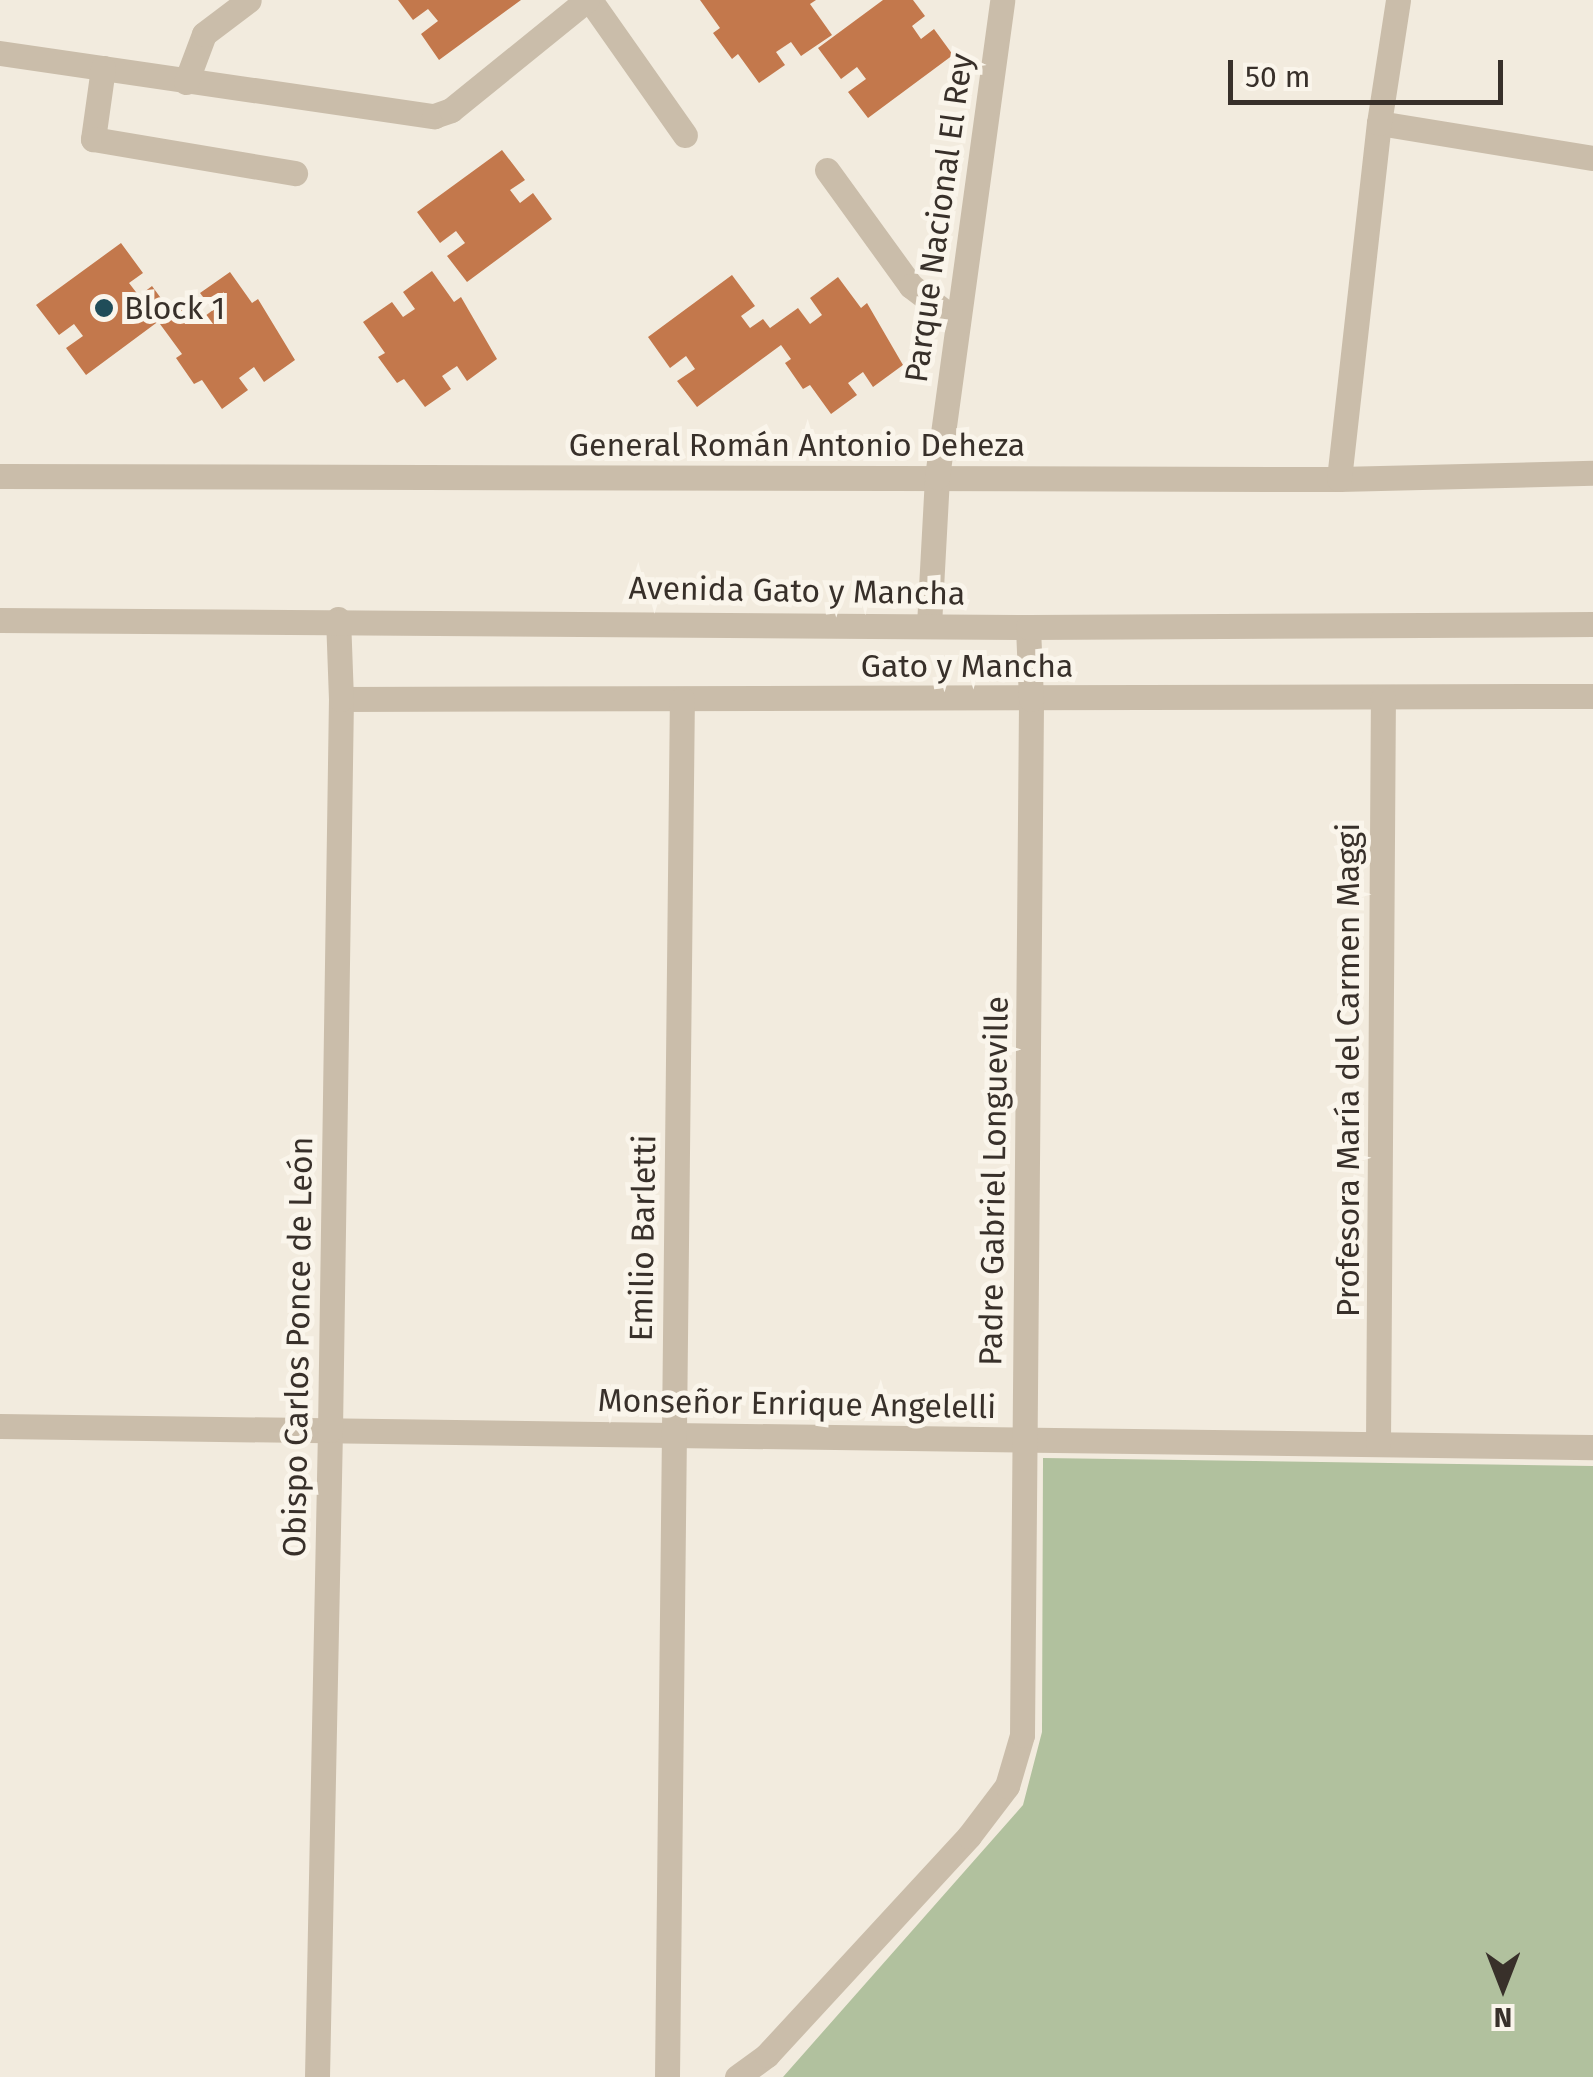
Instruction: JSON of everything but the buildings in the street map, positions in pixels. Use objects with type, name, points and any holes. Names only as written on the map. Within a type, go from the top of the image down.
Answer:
[{"type":"street","points":[[186,82],[204,34],[248,0]]},
{"type":"street","points":[[0,53],[434,116],[451,110],[589,0],[685,135]]},
{"type":"street","name":"Parque Nacional El Rey","points":[[929,625],[936,477],[1002,0]]},
{"type":"street","points":[[1339,478],[1379,123],[1398,0]]},
{"type":"street","points":[[103,68],[93,140],[295,174]]},
{"type":"street","points":[[1379,123],[1593,158]]},
{"type":"street","points":[[827,170],[911,286],[958,322]]},
{"type":"street","name":"General Román Antonio Deheza","points":[[0,476],[1339,478],[1593,474]]},
{"type":"street","name":"Avenida Gato y Mancha","points":[[0,620],[338,619],[1028,627],[1593,624]]},
{"type":"street","name":"Obispo Carlos Ponce de León","points":[[317,2077],[341,698],[338,619]]},
{"type":"street","name":"Padre Gabriel Longueville","points":[[737,2077],[767,2055],[969,1836],[1007,1786],[1022,1736],[1032,698],[1028,627]]},
{"type":"street","name":"Gato y Mancha","points":[[341,698],[1593,696]]},
{"type":"street","name":"Profesora María del Carmen Maggi","points":[[1378,1443],[1382,698]]},
{"type":"street","name":"Emilio Barletti","points":[[667,2077],[682,699]]},
{"type":"street","name":"Monseñor Enrique Angelelli","points":[[0,1426],[1593,1447]]},
{"type":"green space","points":[[1043,1458],[1593,1466],[1593,2077],[783,2077],[1023,1805],[1042,1732]]},
{"type":"place","name":"Block 1","points":[[104,308]]}]
